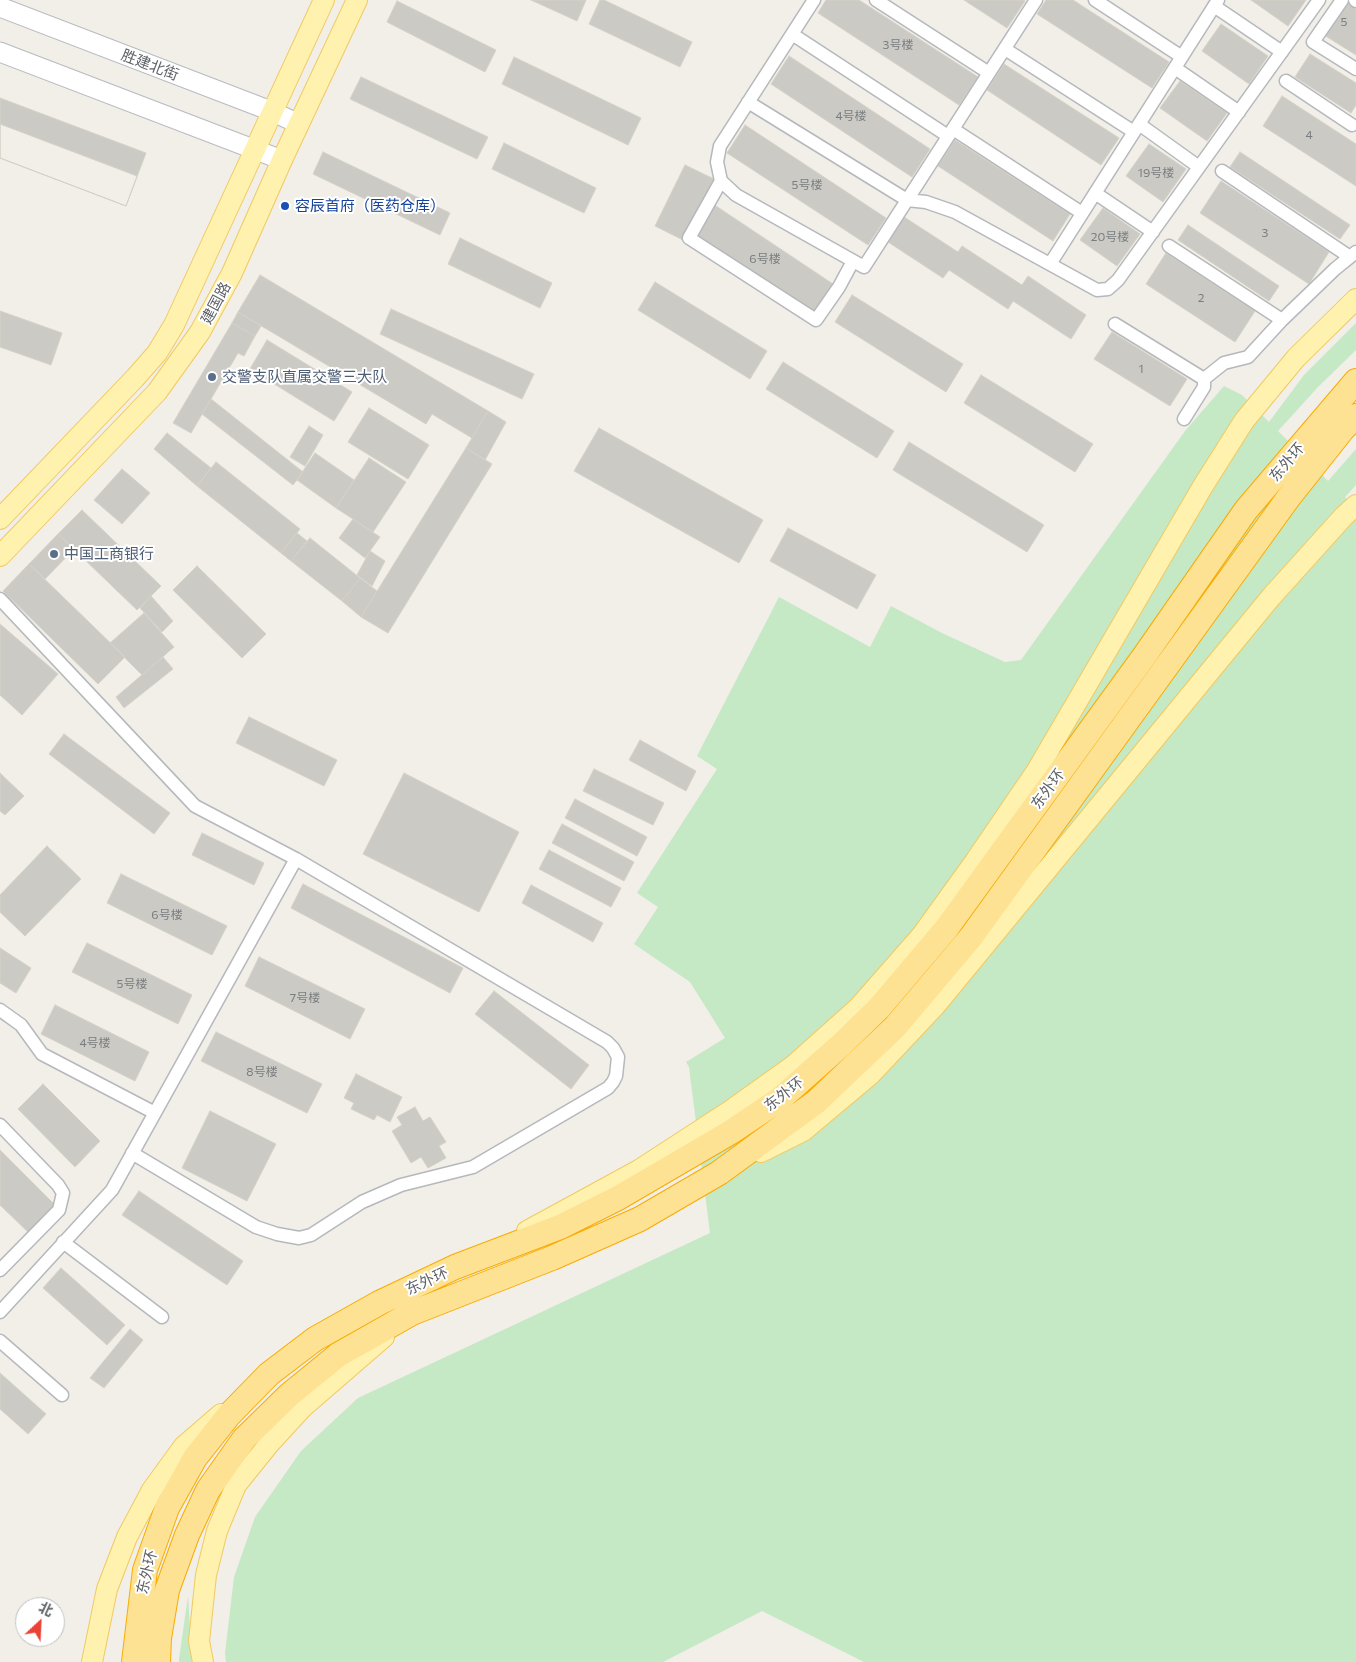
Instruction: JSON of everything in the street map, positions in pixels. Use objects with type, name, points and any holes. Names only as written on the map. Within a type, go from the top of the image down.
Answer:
[{"type":"highway","name":"东外环","points":[[134,1662],[145,1570],[166,1508],[195,1458],[229,1415],[269,1374],[315,1339],[379,1303],[484,1256],[560,1227],[618,1198],[731,1132],[780,1099],[841,1045],[879,1008],[946,929],[1145,655],[1246,510],[1356,381]]},
{"type":"highway","name":"东外环","points":[[158,1662],[159,1638],[167,1590],[187,1536],[208,1490],[244,1439],[289,1395],[338,1355],[412,1313],[552,1258],[631,1223],[719,1173],[816,1102],[894,1027],[971,937],[1289,497],[1343,429],[1356,416]]},
{"type":"main road","name":"建国路","points":[[0,519],[157,353],[174,325],[324,0]]},
{"type":"main road","name":"建国路","points":[[0,556],[158,392],[200,332],[232,272],[357,0]]},
{"type":"main road","name":"胜建北街","points":[[0,7],[299,124]]},
{"type":"main road","points":[[0,52],[282,160]]},
{"type":"main road","points":[[484,1256],[639,1170],[730,1111],[793,1066],[858,1008],[922,934],[976,860],[1036,772],[1203,486],[1244,421],[1296,358],[1356,298]]},
{"type":"main road","points":[[95,419],[115,436]]},
{"type":"main road","points":[[719,1173],[803,1131],[871,1074],[935,1006],[1271,597],[1344,516],[1356,506]]},
{"type":"main road","points":[[202,1662],[199,1641],[206,1575],[217,1531],[236,1486],[269,1444],[302,1408],[412,1313]]},
{"type":"main road","points":[[92,1662],[107,1588],[127,1537],[152,1490],[184,1446],[269,1374]]},
{"type":"street","points":[[814,0],[720,146],[717,162],[721,181],[736,195],[864,267],[1036,0]]},
{"type":"street","points":[[876,0],[989,73]]},
{"type":"street","points":[[1095,0],[1178,62],[1238,112]]},
{"type":"street","points":[[748,102],[908,200],[926,202],[954,212],[1097,290],[1108,289],[1118,280],[1319,0]]},
{"type":"street","points":[[1342,0],[1313,42],[1356,69]]},
{"type":"street","points":[[1050,264],[1216,3],[1282,52]]},
{"type":"street","points":[[792,34],[1082,213]]},
{"type":"street","points":[[1005,49],[1199,167]]},
{"type":"street","points":[[1286,81],[1355,124]]},
{"type":"street","points":[[1204,379],[1224,363],[1248,357],[1282,320],[1353,254],[1222,171]]},
{"type":"street","points":[[721,181],[689,238],[816,320],[839,287],[853,261]]},
{"type":"street","points":[[1096,193],[1153,232]]},
{"type":"street","points":[[1169,246],[1282,320]]},
{"type":"street","points":[[1115,324],[1204,379]]},
{"type":"street","points":[[1184,419],[1204,387],[1204,379]]},
{"type":"street","points":[[0,599],[195,806],[296,859],[606,1042],[613,1048],[618,1057],[616,1076],[608,1088],[474,1167],[401,1185],[362,1202],[311,1235],[299,1238],[277,1234],[256,1227],[132,1153]]},
{"type":"street","points":[[0,1312],[112,1190],[296,859]]},
{"type":"street","points":[[0,1010],[21,1025],[42,1054],[154,1112]]},
{"type":"street","points":[[0,1125],[58,1186],[63,1194],[59,1210],[0,1270]]},
{"type":"street","points":[[64,1242],[162,1317]]},
{"type":"street","points":[[0,1341],[62,1395]]},
{"type":"green space","points":[[1356,323],[1356,350],[1318,387],[1278,431],[1328,481],[1356,449],[1356,485],[1345,497],[1356,509],[1356,1662],[864,1662],[762,1611],[663,1662],[226,1662],[225,1653],[234,1577],[255,1517],[301,1451],[358,1398],[710,1233],[689,1067],[686,1062],[725,1038],[690,982],[634,944],[658,907],[637,893],[717,769],[697,756],[779,597],[870,647],[891,606],[942,633],[1005,662],[1021,660],[1185,431],[1224,386],[1242,395],[1269,422],[1304,375]]},
{"type":"green space","points":[[188,1596],[192,1662],[179,1662],[179,1659]]},
{"type":"building","points":[[531,0],[586,0],[577,21]]},
{"type":"building","points":[[600,0],[604,0],[692,42],[680,67],[589,24]]},
{"type":"building","points":[[826,0],[859,0],[978,77],[959,105],[818,13]]},
{"type":"building","points":[[964,0],[1024,0],[1025,1],[1007,28]]},
{"type":"building","points":[[1046,0],[1073,0],[1169,62],[1152,88],[1037,14]]},
{"type":"building","points":[[1251,0],[1306,0],[1288,26]]},
{"type":"building","points":[[397,1],[496,50],[485,72],[387,22]]},
{"type":"building","points":[[1345,2],[1356,9],[1356,55],[1324,35]]},
{"type":"building","points":[[1221,24],[1268,56],[1249,84],[1202,51]]},
{"type":"building","points":[[1310,54],[1356,83],[1356,105],[1351,113],[1295,77]]},
{"type":"building","points":[[789,56],[930,149],[912,177],[771,84]]},
{"type":"building","points":[[514,57],[641,118],[628,145],[502,84]]},
{"type":"building","points":[[1004,64],[1119,138],[1101,165],[987,90]]},
{"type":"building","points":[[361,77],[488,137],[477,159],[350,99]]},
{"type":"building","points":[[1180,81],[1227,113],[1207,141],[1160,108]]},
{"type":"building","points":[[1282,96],[1356,144],[1356,186],[1263,126]]},
{"type":"building","points":[[0,98],[146,153],[126,206],[0,158]]},
{"type":"building","points":[[0,124],[137,176],[126,206],[0,158]]},
{"type":"building","points":[[745,125],[886,218],[868,245],[727,153]]},
{"type":"building","points":[[955,140],[1070,214],[1053,241],[938,166]]},
{"type":"building","points":[[504,143],[596,188],[584,213],[492,169]]},
{"type":"building","points":[[1149,144],[1186,169],[1163,202],[1126,176]]},
{"type":"building","points":[[323,152],[450,213],[440,235],[313,174]]},
{"type":"building","points":[[1240,152],[1350,225],[1340,239],[1230,167]]},
{"type":"building","points":[[685,165],[716,180],[685,241],[655,226]]},
{"type":"building","points":[[1221,181],[1329,252],[1309,284],[1200,213]]},
{"type":"building","points":[[713,204],[836,286],[817,315],[693,233]]},
{"type":"building","points":[[1103,208],[1140,234],[1117,266],[1080,240]]},
{"type":"building","points":[[901,215],[958,252],[962,246],[1022,285],[1028,276],[1086,315],[1071,339],[1013,301],[1008,309],[949,270],[943,278],[885,240]]},
{"type":"building","points":[[1188,225],[1279,286],[1269,301],[1178,240]]},
{"type":"building","points":[[460,238],[552,283],[540,308],[448,264]]},
{"type":"building","points":[[1166,253],[1255,311],[1235,342],[1146,284]]},
{"type":"building","points":[[260,275],[488,411],[472,438],[432,414],[426,424],[238,312]]},
{"type":"building","points":[[655,282],[767,351],[750,379],[638,310]]},
{"type":"building","points":[[852,295],[963,364],[946,392],[835,322]]},
{"type":"building","points":[[391,309],[534,374],[522,399],[380,334]]},
{"type":"building","points":[[0,311],[62,333],[51,365],[0,347]]},
{"type":"building","points":[[238,312],[261,326],[255,336],[232,323]]},
{"type":"building","name":"交警支队直属交警三大队","points":[[232,323],[255,336],[244,356],[238,353],[191,433],[173,423]]},
{"type":"building","points":[[1112,332],[1187,379],[1170,406],[1094,359]]},
{"type":"building","points":[[267,340],[352,392],[334,421],[250,369]]},
{"type":"building","points":[[783,362],[894,431],[877,458],[766,389]]},
{"type":"building","points":[[981,375],[1093,444],[1075,472],[964,403]]},
{"type":"building","points":[[211,399],[303,472],[293,485],[202,414]]},
{"type":"building","points":[[369,408],[429,445],[408,479],[348,442]]},
{"type":"building","points":[[488,411],[506,422],[485,460],[466,448]]},
{"type":"building","points":[[309,426],[323,435],[305,466],[290,457]]},
{"type":"building","points":[[599,428],[763,520],[739,563],[574,471]]},
{"type":"building","points":[[167,433],[211,468],[197,486],[154,449]]},
{"type":"building","points":[[909,442],[1044,525],[1027,552],[893,470]]},
{"type":"building","points":[[466,448],[492,464],[388,633],[361,617]]},
{"type":"building","points":[[315,453],[354,480],[336,508],[297,480]]},
{"type":"building","points":[[369,458],[406,482],[373,532],[336,508]]},
{"type":"building","points":[[216,462],[300,529],[281,553],[197,486]]},
{"type":"building","points":[[122,469],[150,493],[122,524],[94,500]]},
{"type":"building","points":[[82,510],[161,586],[137,610],[58,534]]},
{"type":"building","points":[[353,519],[380,537],[365,558],[339,538]]},
{"type":"building","points":[[788,528],[876,575],[857,609],[770,561]]},
{"type":"building","points":[[297,533],[307,541],[291,561],[281,553]]},
{"type":"building","name":"中国工商银行","points":[[58,534],[74,549],[45,579],[29,564]]},
{"type":"building","points":[[310,538],[360,578],[342,601],[291,561]]},
{"type":"building","points":[[370,551],[385,561],[372,586],[357,575]]},
{"type":"building","points":[[29,564],[125,657],[98,684],[3,591]]},
{"type":"building","points":[[197,566],[266,634],[242,658],[173,590]]},
{"type":"building","points":[[360,578],[377,591],[361,617],[342,601]]},
{"type":"building","points":[[151,596],[173,621],[162,632],[140,608]]},
{"type":"building","points":[[144,613],[174,647],[142,675],[110,643]]},
{"type":"building","points":[[0,624],[58,674],[22,715],[0,695]]},
{"type":"building","points":[[163,657],[173,669],[124,708],[116,697]]},
{"type":"building","points":[[249,717],[337,760],[324,786],[236,743]]},
{"type":"building","points":[[64,734],[170,813],[154,834],[49,754]]},
{"type":"building","points":[[640,740],[696,771],[686,791],[629,760]]},
{"type":"building","points":[[594,769],[664,803],[653,825],[583,791]]},
{"type":"building","points":[[0,773],[24,796],[5,815],[0,811]]},
{"type":"building","points":[[404,773],[519,832],[479,912],[363,854]]},
{"type":"building","points":[[575,799],[647,837],[637,856],[565,818]]},
{"type":"building","points":[[562,824],[634,862],[624,881],[552,843]]},
{"type":"building","points":[[202,833],[264,863],[254,885],[192,855]]},
{"type":"building","points":[[47,846],[81,879],[25,936],[0,912],[0,895]]},
{"type":"building","points":[[549,850],[621,888],[611,907],[539,869]]},
{"type":"building","points":[[121,874],[227,926],[212,955],[107,903]]},
{"type":"building","points":[[303,884],[463,968],[450,993],[291,908]]},
{"type":"building","points":[[531,885],[603,923],[593,942],[522,903]]},
{"type":"building","points":[[87,943],[192,995],[178,1024],[72,972]]},
{"type":"building","points":[[0,948],[31,968],[16,993],[0,983]]},
{"type":"building","points":[[259,957],[365,1009],[350,1039],[245,986]]},
{"type":"building","points":[[494,991],[589,1065],[571,1089],[475,1014]]},
{"type":"building","points":[[55,1005],[149,1052],[135,1081],[41,1034]]},
{"type":"building","points":[[216,1032],[322,1084],[307,1113],[201,1061]]},
{"type":"building","points":[[356,1074],[402,1097],[390,1122],[377,1115],[374,1120],[351,1109],[354,1103],[344,1098]]},
{"type":"building","points":[[43,1084],[100,1141],[75,1167],[18,1109]]},
{"type":"building","points":[[415,1107],[423,1121],[430,1117],[446,1142],[439,1146],[446,1158],[428,1168],[421,1157],[411,1163],[392,1131],[402,1125],[397,1117]]},
{"type":"building","points":[[210,1111],[276,1144],[247,1201],[182,1168]]},
{"type":"building","points":[[0,1150],[56,1206],[29,1233],[0,1205]]},
{"type":"building","points":[[139,1191],[243,1261],[227,1285],[122,1215]]},
{"type":"building","points":[[61,1268],[125,1325],[107,1345],[43,1288]]},
{"type":"building","points":[[130,1329],[143,1340],[104,1388],[90,1378]]},
{"type":"building","points":[[0,1373],[46,1414],[28,1434],[0,1409]]},
{"type":"place","name":"容辰首府（医药仓库）","points":[[285,206]]},
{"type":"place","name":"交警支队直属交警三大队","points":[[212,377]]},
{"type":"place","name":"中国工商银行","points":[[54,554]]}]
